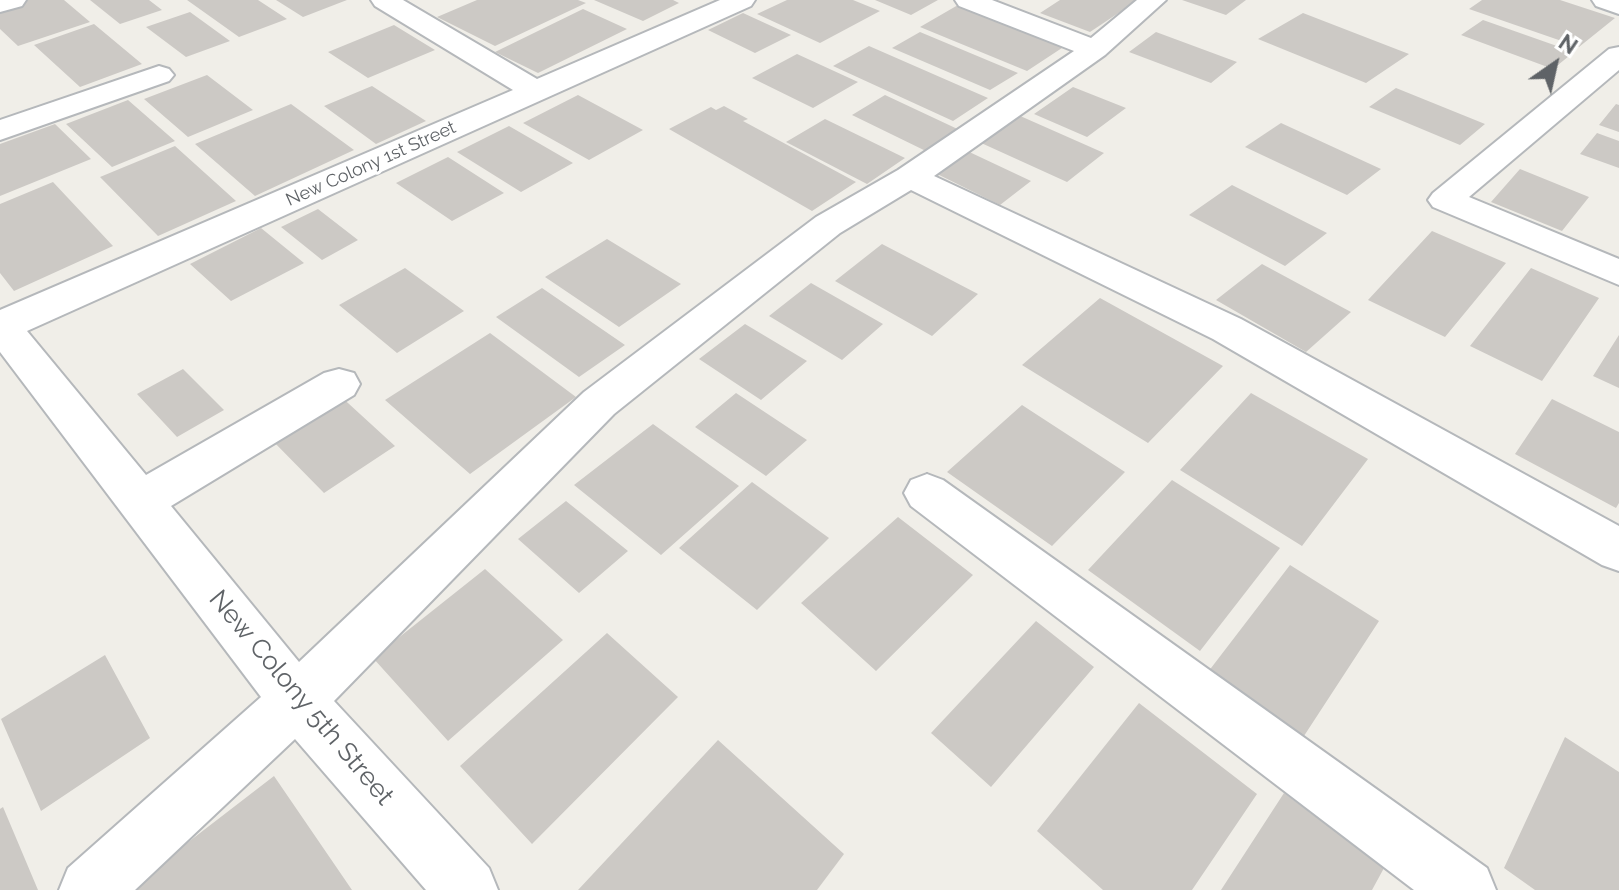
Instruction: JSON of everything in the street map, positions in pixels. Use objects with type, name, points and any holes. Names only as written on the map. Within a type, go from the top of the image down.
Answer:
[{"type":"street","points":[[0,4],[13,0]]},
{"type":"street","points":[[384,0],[536,91]]},
{"type":"street","name":"New Colony 1st Street","points":[[1,326],[742,0]]},
{"type":"street","points":[[968,0],[1095,49]]},
{"type":"street","points":[[90,890],[297,701],[599,403],[828,225],[910,177],[1095,49],[1153,0]]},
{"type":"street","points":[[1605,0],[1619,6]]},
{"type":"street","points":[[1619,55],[1445,200],[1619,273]]},
{"type":"street","points":[[0,131],[159,75]]},
{"type":"street","points":[[910,177],[1227,329],[1619,550]]},
{"type":"street","name":"New Colony 5th Street","points":[[1,326],[297,701],[467,890]]},
{"type":"street","points":[[140,501],[339,384]]},
{"type":"street","points":[[927,493],[1465,890]]},
{"type":"building","points":[[28,0],[64,0],[90,22],[18,46],[0,29],[0,9]]},
{"type":"building","points":[[90,0],[149,0],[162,10],[120,24]]},
{"type":"building","points":[[187,0],[258,0],[287,19],[239,37]]},
{"type":"building","points":[[276,0],[347,0],[303,17]]},
{"type":"building","points":[[477,0],[578,0],[586,3],[495,46],[437,17]]},
{"type":"building","points":[[594,0],[673,0],[679,3],[643,21]]},
{"type":"building","points":[[787,0],[853,0],[880,11],[820,43],[757,14]]},
{"type":"building","points":[[875,0],[938,0],[911,15]]},
{"type":"building","points":[[1060,0],[1138,0],[1090,32],[1040,13]]},
{"type":"building","points":[[1182,0],[1246,0],[1226,15]]},
{"type":"building","points":[[1482,0],[1560,0],[1615,18],[1579,47],[1469,9]]},
{"type":"building","points":[[958,5],[1065,46],[1027,71],[920,27]]},
{"type":"building","points":[[583,9],[627,29],[538,73],[495,52]]},
{"type":"building","points":[[190,12],[230,41],[186,57],[146,27]]},
{"type":"building","points":[[743,13],[791,35],[755,53],[708,30]]},
{"type":"building","points":[[1303,13],[1409,54],[1366,83],[1258,39]]},
{"type":"building","points":[[1483,20],[1574,52],[1553,69],[1461,35]]},
{"type":"building","points":[[94,24],[142,64],[80,87],[34,45]]},
{"type":"building","points":[[394,25],[435,50],[368,78],[328,52]]},
{"type":"building","points":[[920,32],[1018,73],[990,90],[892,48]]},
{"type":"building","points":[[1156,32],[1237,62],[1211,83],[1129,52]]},
{"type":"building","points":[[869,46],[988,98],[953,121],[833,66]]},
{"type":"building","points":[[797,54],[858,82],[813,108],[752,78]]},
{"type":"building","points":[[207,75],[253,110],[188,137],[144,99]]},
{"type":"building","points":[[372,86],[426,121],[376,144],[324,106]]},
{"type":"building","points":[[1073,87],[1126,108],[1087,137],[1034,114]]},
{"type":"building","points":[[1396,88],[1485,124],[1460,145],[1369,107]]},
{"type":"building","points":[[578,95],[643,130],[589,160],[523,123]]},
{"type":"building","points":[[885,95],[966,133],[934,155],[852,115]]},
{"type":"building","points":[[128,100],[175,141],[112,167],[66,124]]},
{"type":"building","points":[[291,104],[354,150],[255,196],[195,144]]},
{"type":"building","points":[[1616,104],[1619,105],[1619,132],[1599,125]]},
{"type":"building","points":[[724,106],[748,119],[743,121],[856,182],[812,211],[669,129],[711,107],[716,110]]},
{"type":"building","points":[[1018,115],[1104,153],[1067,182],[979,142]]},
{"type":"building","points":[[825,119],[905,158],[867,184],[786,142]]},
{"type":"building","points":[[1281,123],[1381,169],[1347,195],[1245,147]]},
{"type":"building","points":[[55,124],[91,159],[0,196],[0,144]]},
{"type":"building","points":[[509,126],[573,163],[521,192],[457,152]]},
{"type":"building","points":[[1597,133],[1619,141],[1619,168],[1580,154]]},
{"type":"building","points":[[175,146],[236,201],[158,236],[100,177]]},
{"type":"building","points":[[963,149],[1031,181],[1000,205],[931,171]]},
{"type":"building","points":[[448,157],[504,193],[452,221],[396,183]]},
{"type":"building","points":[[1520,169],[1589,197],[1562,231],[1491,202]]},
{"type":"building","points":[[53,182],[113,246],[14,291],[0,273],[0,204]]},
{"type":"building","points":[[1232,185],[1327,233],[1285,266],[1189,215]]},
{"type":"building","points":[[318,209],[358,240],[322,260],[281,227]]},
{"type":"building","points":[[261,228],[304,263],[231,301],[190,264]]},
{"type":"building","points":[[1432,231],[1506,263],[1445,337],[1368,300]]},
{"type":"building","points":[[607,239],[681,284],[619,327],[545,277]]},
{"type":"building","points":[[882,244],[978,294],[932,336],[835,281]]},
{"type":"building","points":[[1262,264],[1351,312],[1306,352],[1216,300]]},
{"type":"building","points":[[405,268],[464,311],[397,353],[339,305]]},
{"type":"building","points":[[1531,268],[1599,298],[1542,381],[1470,346]]},
{"type":"building","points":[[811,283],[883,324],[842,360],[769,316]]},
{"type":"building","points":[[542,288],[625,345],[579,377],[496,317]]},
{"type":"building","points":[[1100,298],[1223,366],[1148,443],[1022,365]]},
{"type":"building","points":[[745,324],[807,361],[761,400],[699,359]]},
{"type":"building","points":[[490,333],[576,397],[470,474],[385,400]]},
{"type":"building","points":[[1619,335],[1619,388],[1593,376]]},
{"type":"building","points":[[183,369],[224,410],[177,437],[137,394]]},
{"type":"building","points":[[337,393],[395,446],[324,493],[268,436]]},
{"type":"building","points":[[736,393],[807,440],[766,476],[695,427]]},
{"type":"building","points":[[1251,393],[1368,459],[1302,546],[1180,470]]},
{"type":"building","points":[[1552,399],[1619,432],[1619,503],[1616,508],[1515,454]]},
{"type":"building","points":[[1022,405],[1125,472],[1052,546],[947,472]]},
{"type":"building","points":[[653,424],[739,486],[661,555],[574,485]]},
{"type":"building","points":[[1172,480],[1280,548],[1200,651],[1088,570]]},
{"type":"building","points":[[752,482],[829,538],[757,610],[679,548]]},
{"type":"building","points":[[566,501],[628,551],[579,593],[518,539]]},
{"type":"building","points":[[898,517],[973,575],[876,671],[801,603]]},
{"type":"building","points":[[1290,565],[1379,621],[1302,739],[1208,672]]},
{"type":"building","points":[[485,569],[563,640],[448,741],[373,658]]},
{"type":"building","points":[[1036,621],[1094,667],[991,787],[931,733]]},
{"type":"building","points":[[607,633],[678,697],[532,844],[460,766]]},
{"type":"building","points":[[105,655],[150,738],[41,811],[1,719]]},
{"type":"building","points":[[1139,703],[1257,794],[1192,890],[1103,890],[1037,831]]},
{"type":"building","points":[[1565,737],[1619,772],[1619,890],[1535,890],[1504,868]]},
{"type":"building","points":[[718,740],[844,854],[817,890],[578,890]]},
{"type":"building","points":[[274,776],[352,890],[126,890]]},
{"type":"building","points":[[1284,793],[1384,868],[1372,890],[1221,890]]},
{"type":"building","points":[[3,807],[38,890],[0,890],[0,809]]}]
